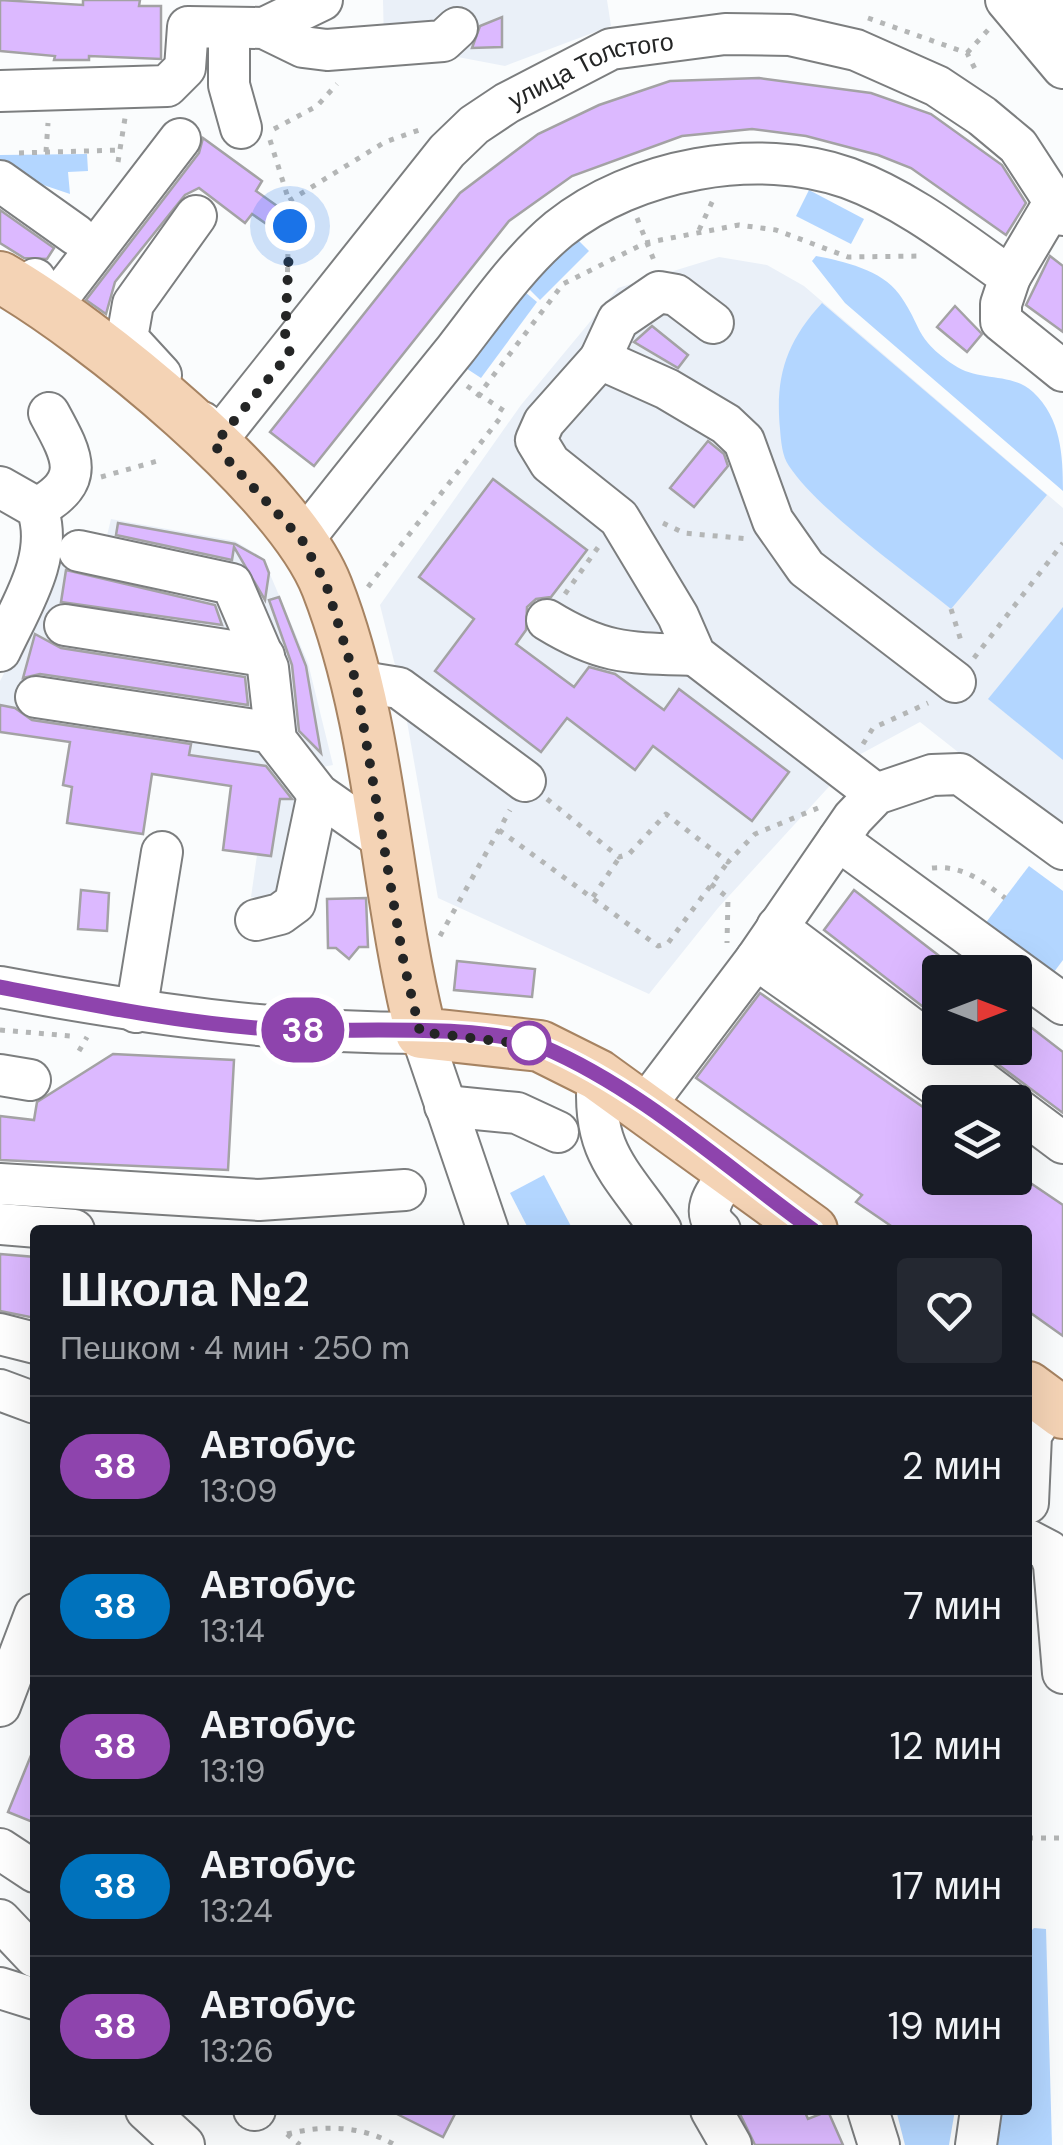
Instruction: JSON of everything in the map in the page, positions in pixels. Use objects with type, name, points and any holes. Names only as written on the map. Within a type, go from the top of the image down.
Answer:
[{"type":"main road","points":[[0,278],[51,307],[122,362],[214,445],[302,540],[326,584],[356,682],[404,964],[420,1032],[540,1046],[598,1075],[805,1225]]},
{"type":"street","points":[[247,28],[322,0]]},
{"type":"street","points":[[1046,0],[1063,22]]},
{"type":"street","points":[[999,12],[1063,68]]},
{"type":"street","points":[[0,91],[167,86],[186,68],[184,13],[304,47],[443,41],[457,28]]},
{"type":"street","points":[[239,111],[247,28]]},
{"type":"street","name":"улица Толстого","points":[[214,445],[414,191],[474,125],[610,48],[724,34],[790,35],[856,50],[937,86],[1018,146],[1059,208]]},
{"type":"street","points":[[0,252],[30,275],[51,307],[180,139]]},
{"type":"street","points":[[302,540],[531,257],[559,230],[628,189],[678,172],[729,166],[826,172],[892,197],[1010,276]]},
{"type":"street","points":[[8,167],[76,235]]},
{"type":"street","points":[[1059,208],[1010,276],[1001,304],[1001,321],[1063,371]]},
{"type":"street","points":[[196,216],[134,304],[127,338],[206,426],[214,445]]},
{"type":"street","points":[[713,323],[676,296],[660,292],[618,320],[600,359],[544,422],[536,440],[550,464],[619,518],[678,616],[695,655],[876,794]]},
{"type":"street","points":[[600,359],[667,389],[726,424],[744,441],[773,521],[806,568],[955,682]]},
{"type":"street","points":[[37,508],[62,494],[70,478],[69,458],[49,413]]},
{"type":"street","points":[[0,487],[37,508],[44,531],[40,556],[0,651]]},
{"type":"street","points":[[79,550],[232,584],[264,656],[274,733],[286,756],[318,794],[385,841]]},
{"type":"street","points":[[547,620],[580,640],[615,653],[695,655]]},
{"type":"street","points":[[65,625],[264,656]]},
{"type":"street","points":[[356,682],[399,688],[525,782]]},
{"type":"street","points":[[36,697],[274,733]]},
{"type":"street","points":[[644,1107],[753,948],[876,794],[932,776],[960,774],[1063,848]]},
{"type":"street","points":[[256,920],[280,914],[295,904],[318,794]]},
{"type":"street","points":[[838,840],[1063,1004]]},
{"type":"street","points":[[136,1012],[162,852]]},
{"type":"street","points":[[753,948],[937,1085]]},
{"type":"street","points":[[753,948],[981,1085]]},
{"type":"street","points":[[0,988],[136,1012],[270,1029],[420,1032],[486,1225]]},
{"type":"street","points":[[598,1075],[595,1113],[600,1141],[658,1225]]},
{"type":"street","points":[[445,1106],[518,1113],[558,1132]]},
{"type":"street","points":[[1032,1120],[1063,1144]]},
{"type":"street","points":[[1032,1153],[1063,1175]]},
{"type":"street","points":[[716,1225],[710,1216],[710,1200],[732,1172]]},
{"type":"street","points":[[0,1184],[259,1200],[405,1190]]},
{"type":"street","points":[[0,1224],[30,1226]]},
{"type":"street","points":[[0,1334],[30,1342]]},
{"type":"street","points":[[0,1390],[30,1401]]},
{"type":"street","points":[[1032,1472],[1039,1418]]},
{"type":"street","points":[[1032,1542],[1049,1551],[1054,1565],[1063,1673]]},
{"type":"street","points":[[0,1706],[19,1631]]},
{"type":"street","points":[[0,1849],[30,1869]]},
{"type":"street","points":[[0,1920],[30,1952]]},
{"type":"street","points":[[0,1988],[30,1997]]},
{"type":"street","points":[[151,2115],[184,2145]]},
{"type":"street","points":[[714,2115],[730,2145]]},
{"type":"street","points":[[870,2115],[879,2145]]},
{"type":"street","points":[[976,2145],[980,2115]]},
{"type":"path","points":[[966,53],[999,12]]},
{"type":"path","points":[[239,111],[317,106],[343,77],[347,48]]},
{"type":"path","points":[[290,353],[285,338],[290,201],[403,134],[474,125]]},
{"type":"path","points":[[8,167],[121,150]]},
{"type":"path","points":[[477,397],[496,408]]},
{"type":"path","points":[[363,593],[504,413]]},
{"type":"path","points":[[112,472],[143,469],[162,460]]},
{"type":"path","points":[[671,529],[748,539],[773,521]]},
{"type":"path","points":[[951,609],[969,666],[1063,542]]},
{"type":"path","points":[[873,728],[899,713],[935,701],[955,682]]},
{"type":"path","points":[[404,964],[422,962],[435,946],[525,782],[619,857]]},
{"type":"path","points":[[593,897],[619,857],[629,854],[666,814],[728,862]]},
{"type":"path","points":[[499,830],[654,944],[662,946],[755,834],[796,814]]},
{"type":"path","points":[[906,890],[927,869],[950,866],[975,876],[1004,898]]},
{"type":"path","points":[[711,884],[728,898],[753,948]]},
{"type":"path","points":[[79,1051],[87,1037]]},
{"type":"path","points":[[1032,1838],[1063,1838]]},
{"type":"path","points":[[287,2134],[348,2128],[369,2132],[395,2145]]},
{"type":"shaded area","points":[[383,0],[607,0],[611,26],[505,66],[384,43]]},
{"type":"shaded area","points":[[87,154],[88,171],[68,172],[70,194],[5,172],[0,166],[0,155]]},
{"type":"shaded area","points":[[809,190],[864,219],[851,244],[796,216]]},
{"type":"shaded area","points":[[569,231],[589,251],[540,300],[520,280]]},
{"type":"shaded area","points":[[816,256],[861,268],[892,286],[925,339],[954,365],[974,374],[1015,382],[1033,392],[1055,425],[1063,491],[845,303],[812,261]]},
{"type":"shaded area","points":[[719,257],[767,265],[804,286],[1063,508],[1063,835],[920,722],[857,756],[718,908],[649,994],[438,898],[402,693],[380,605],[521,405],[618,288]]},
{"type":"shaded area","points":[[513,282],[537,302],[481,378],[455,361]]},
{"type":"shaded area","points":[[822,303],[1047,495],[951,609],[820,502],[785,458],[779,410],[782,377],[792,346]]},
{"type":"shaded area","points":[[111,519],[235,541],[263,558],[308,663],[333,765],[302,771],[283,900],[251,897],[266,792],[186,780],[187,760],[0,732],[0,681],[27,629],[43,609],[63,543],[104,548]]},
{"type":"shaded area","points":[[1063,607],[1063,760],[988,699]]},
{"type":"shaded area","points":[[1029,866],[1063,891],[1063,960],[1048,980],[1032,968],[1032,955],[1015,955],[981,929]]},
{"type":"shaded area","points":[[544,1175],[570,1225],[526,1225],[510,1193]]},
{"type":"shaded area","points":[[1046,1929],[1052,2145],[992,2145],[996,2115],[1032,2115],[1032,1930]]},
{"type":"shaded area","points":[[897,2115],[954,2115],[949,2145],[905,2145]]},
{"type":"building","points":[[0,0],[83,5],[83,0],[140,0],[139,6],[161,6],[161,59],[89,56],[89,60],[54,60],[55,56],[0,51]]},
{"type":"building","points":[[502,17],[502,47],[472,48],[480,26]]},
{"type":"building","points":[[759,78],[871,93],[931,114],[1002,165],[1026,203],[1006,235],[911,168],[878,155],[806,136],[752,129],[682,136],[572,176],[509,221],[314,466],[270,432],[460,193],[538,134],[599,105],[670,81]]},
{"type":"building","points":[[203,138],[262,181],[256,191],[280,208],[268,225],[252,214],[245,223],[199,188],[185,195],[115,282],[106,314],[86,300],[199,153]]},
{"type":"building","points":[[0,210],[54,248],[47,259],[24,258],[0,243]]},
{"type":"building","points":[[1050,256],[1063,266],[1063,332],[1026,305]]},
{"type":"building","points":[[955,306],[982,334],[967,352],[937,327]]},
{"type":"building","points":[[652,326],[688,355],[678,368],[634,342]]},
{"type":"building","points":[[708,441],[724,454],[728,466],[694,507],[670,488]]},
{"type":"building","points":[[493,479],[587,550],[551,597],[536,599],[527,607],[526,630],[516,644],[574,687],[589,667],[615,674],[664,710],[679,689],[789,772],[752,821],[653,746],[635,770],[567,718],[541,752],[435,671],[474,619],[419,577]]},
{"type":"building","points":[[118,523],[235,544],[264,560],[269,573],[265,600],[234,547],[232,560],[116,535]]},
{"type":"building","points":[[66,570],[215,605],[222,625],[61,602]]},
{"type":"building","points":[[279,597],[306,666],[321,753],[299,731],[292,665],[269,600]]},
{"type":"building","points":[[35,634],[61,648],[245,677],[248,705],[40,674],[23,678]]},
{"type":"building","points":[[0,705],[15,708],[32,720],[191,744],[189,755],[266,766],[292,799],[280,799],[271,856],[223,850],[231,786],[152,774],[143,834],[67,823],[72,787],[63,785],[70,742],[0,732]]},
{"type":"building","points":[[81,890],[109,893],[107,931],[78,929]]},
{"type":"building","points":[[854,890],[938,955],[922,955],[922,1006],[824,930]]},
{"type":"building","points":[[366,898],[368,947],[359,947],[349,959],[336,948],[328,948],[327,899]]},
{"type":"building","points":[[457,961],[535,969],[532,997],[454,990]]},
{"type":"building","points":[[760,993],[922,1106],[922,1195],[1032,1195],[1032,1184],[1063,1205],[1063,1336],[1032,1314],[1032,1225],[890,1225],[856,1202],[862,1195],[696,1078]]},
{"type":"building","points":[[1032,1028],[1063,1052],[1063,1113],[1032,1090],[1032,1085],[1026,1085],[999,1065],[1032,1065]]},
{"type":"building","points":[[113,1054],[234,1060],[228,1170],[0,1160],[0,1116],[34,1120],[37,1102]]},
{"type":"building","points":[[0,1254],[30,1257],[30,1317],[0,1311]]},
{"type":"building","points":[[30,1758],[30,1821],[8,1812]]},
{"type":"building","points":[[399,2115],[454,2115],[443,2137]]},
{"type":"building","points":[[740,2115],[806,2115],[808,2119],[830,2115],[843,2145],[755,2145]]},
{"type":"bus line","name":"38","points":[[0,987],[136,1012],[270,1029],[484,1036],[540,1046],[598,1075],[806,1225]]},
{"type":"route","points":[[290,226],[285,338],[290,353],[214,445],[302,540],[326,584],[345,638],[385,841],[404,964],[420,1032],[484,1036],[540,1046],[529,1043]]}]
